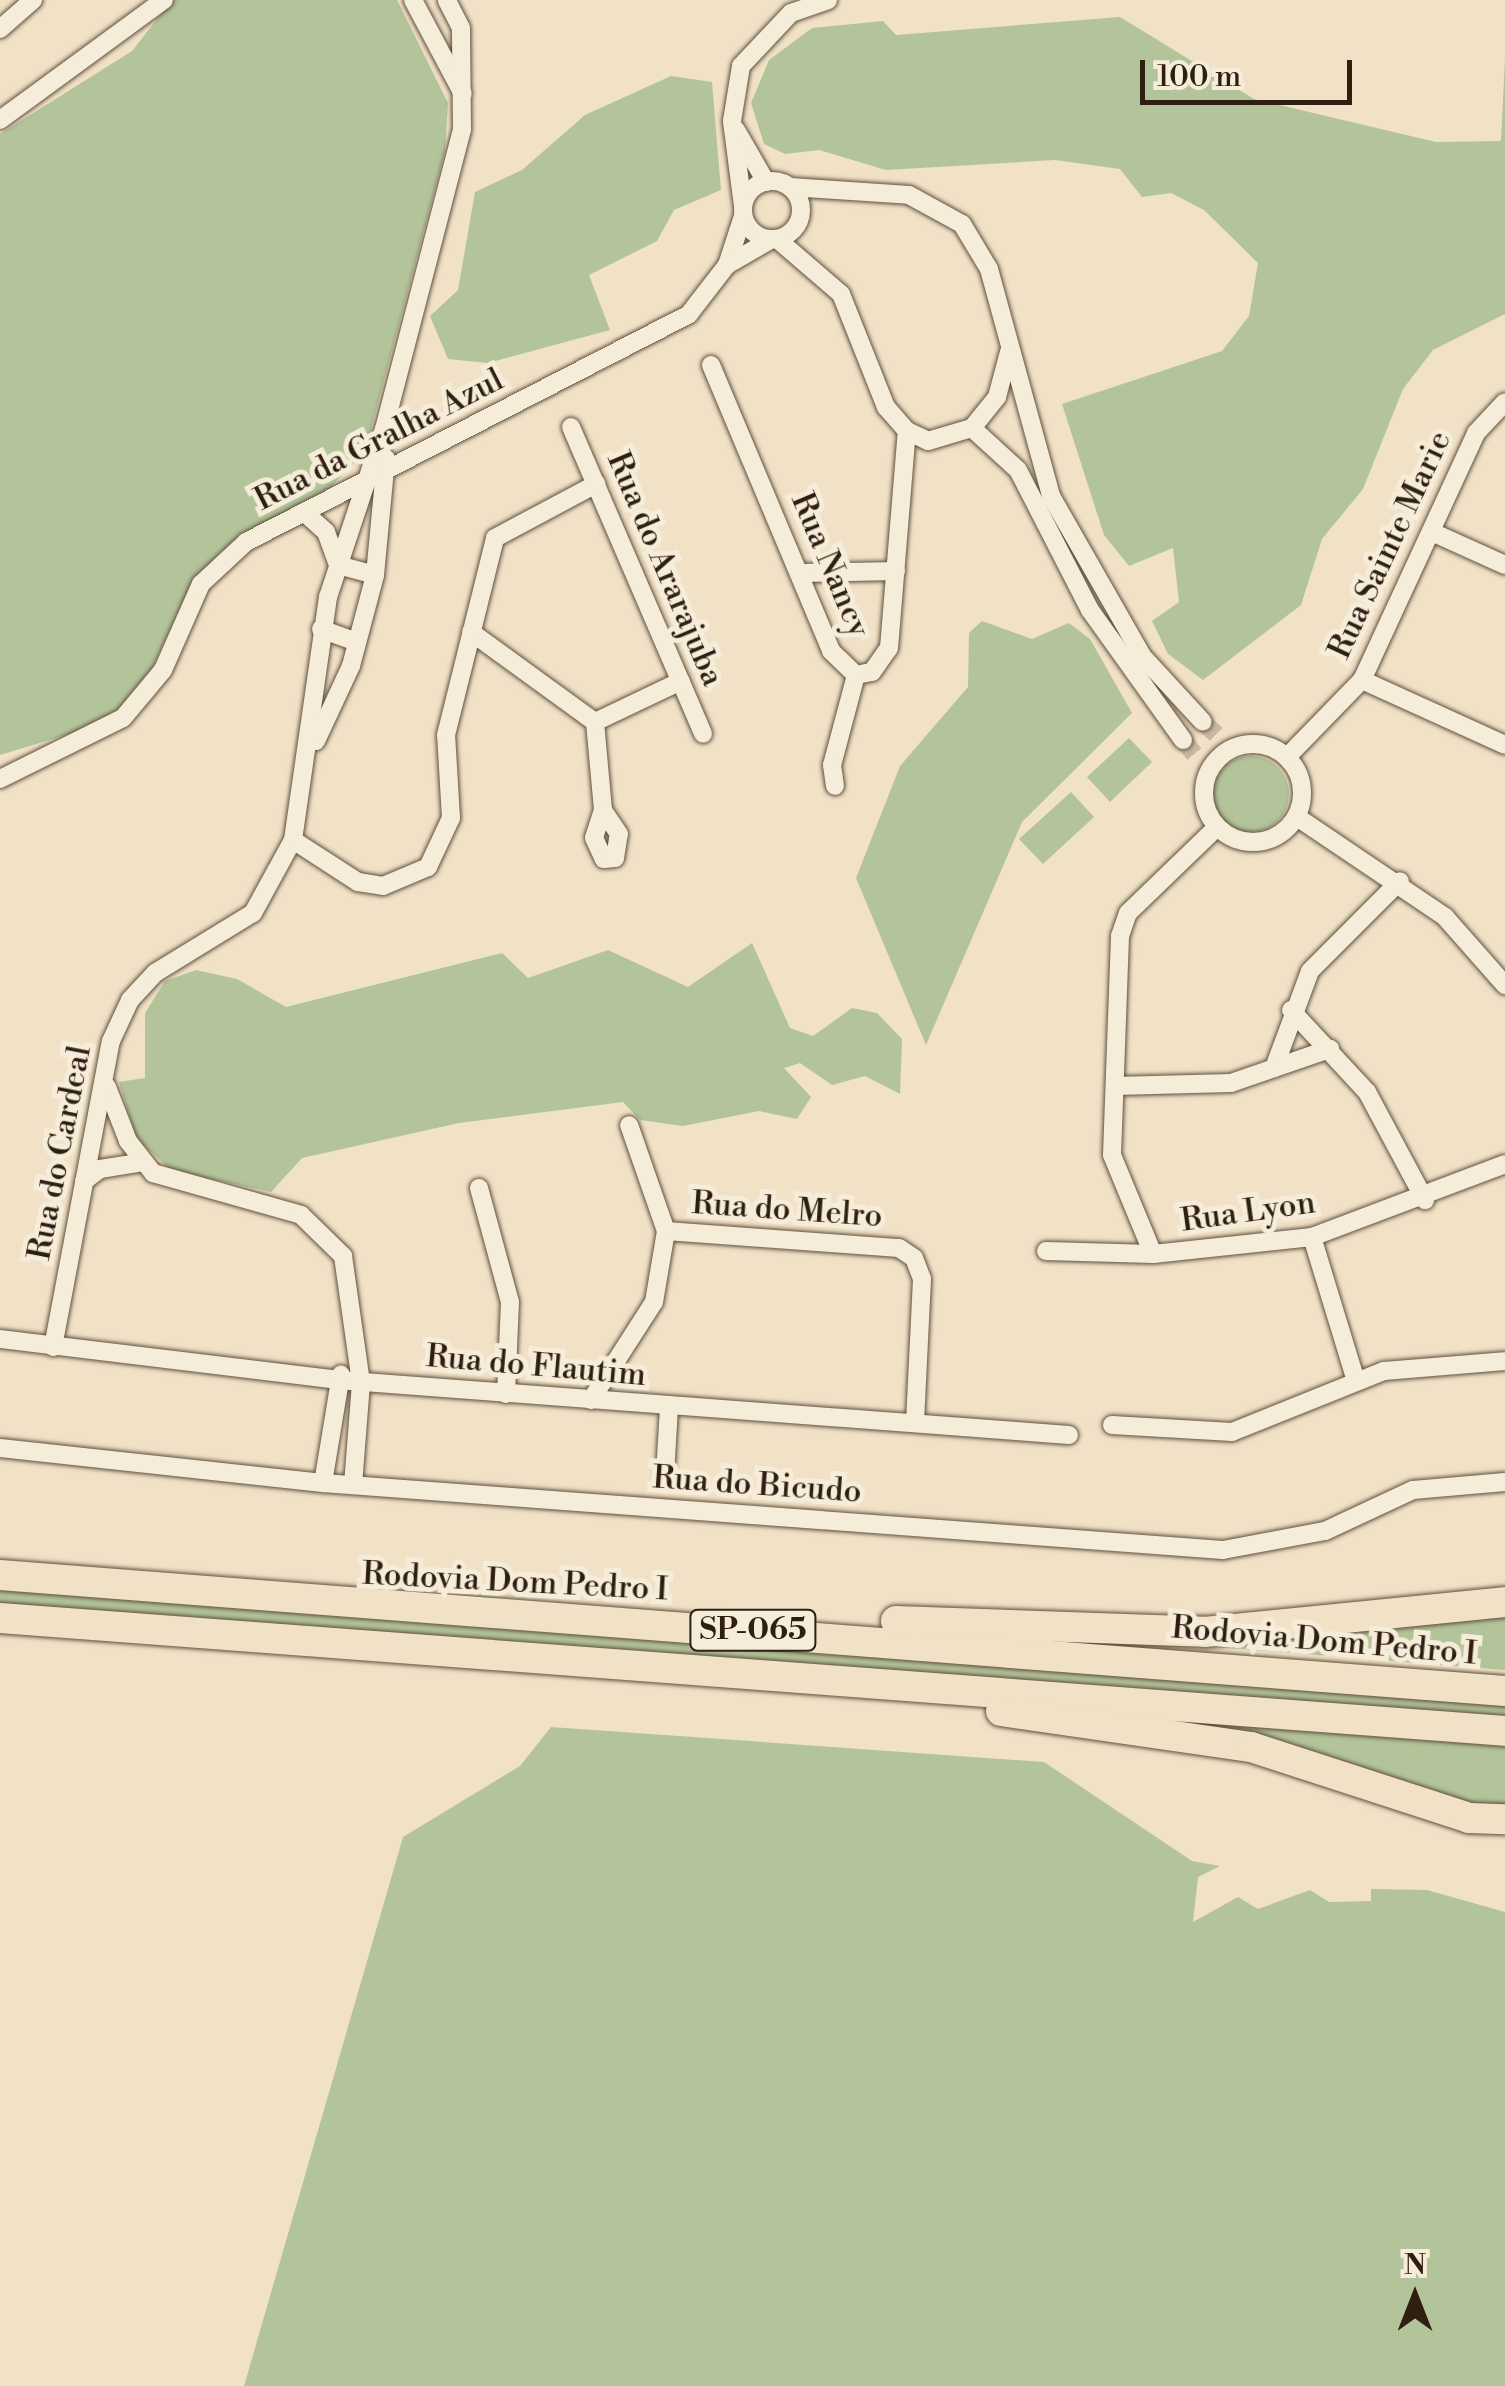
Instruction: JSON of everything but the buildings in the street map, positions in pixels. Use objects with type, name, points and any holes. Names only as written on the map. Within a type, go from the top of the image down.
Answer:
[{"type":"highway","name":"Rodovia Dom Pedro I","points":[[0,1574],[556,1620],[1505,1690]]},
{"type":"highway","points":[[556,1620],[742,1614],[1205,1632],[1505,1602]]},
{"type":"highway","name":"SP-065","points":[[0,1618],[1505,1731]]},
{"type":"highway","points":[[686,1670],[1210,1738],[1469,1818],[1505,1819]]},
{"type":"street","points":[[0,29],[33,0]]},
{"type":"street","points":[[0,120],[148,7],[164,0]]},
{"type":"street","points":[[412,0],[463,94]]},
{"type":"street","points":[[310,752],[322,629],[338,565],[384,429],[462,129],[462,28],[447,0]]},
{"type":"street","points":[[828,0],[762,35],[732,89],[743,211],[754,234],[775,239],[841,294],[886,407],[907,431],[928,441],[972,428],[997,396],[1011,343]]},
{"type":"street","points":[[732,121],[766,182],[790,187],[888,191],[941,209],[962,224],[989,270],[1051,496],[1143,657],[1203,722]]},
{"type":"street","points":[[743,211],[766,182]]},
{"type":"street","points":[[775,239],[801,213],[790,187]]},
{"type":"street","name":"Rua da Gralha Azul","points":[[728,265],[743,211]]},
{"type":"street","name":"Rua da Gralha Azul","points":[[0,779],[113,723],[155,682],[220,562],[365,478],[689,314],[728,265],[775,239]]},
{"type":"street","name":"Rua Nancy","points":[[712,365],[802,573],[831,651],[856,675],[832,766],[835,786]]},
{"type":"street","name":"Rua Sainte Marie","points":[[1287,757],[1362,680],[1434,534],[1476,433],[1505,402]]},
{"type":"street","name":"Rua do Ararajuba","points":[[571,427],[703,734]]},
{"type":"street","points":[[972,428],[1018,470],[1090,610],[1183,740]]},
{"type":"street","points":[[310,752],[357,642],[375,575],[386,469],[384,429]]},
{"type":"street","points":[[856,675],[872,672],[888,648],[907,431]]},
{"type":"street","points":[[292,840],[358,882],[383,886],[428,866],[452,818],[446,735],[495,538],[596,484]]},
{"type":"street","points":[[305,512],[326,532],[338,565]]},
{"type":"street","points":[[1434,534],[1505,565]]},
{"type":"street","points":[[338,565],[375,575]]},
{"type":"street","points":[[802,573],[896,571]]},
{"type":"street","points":[[322,629],[357,642]]},
{"type":"street","points":[[471,632],[595,722],[603,810]]},
{"type":"street","points":[[1362,680],[1505,745]]},
{"type":"street","points":[[595,722],[680,682]]},
{"type":"street","points":[[1224,742],[1260,744],[1287,757],[1302,786],[1297,817],[1259,843],[1216,828],[1203,794],[1202,763],[1224,742]]},
{"type":"street","name":"Rua do Cardeal","points":[[53,1346],[106,1082],[130,1000],[155,972],[253,913],[292,840],[310,752]]},
{"type":"street","points":[[1297,817],[1400,881],[1505,985]]},
{"type":"street","points":[[1153,1254],[1112,1155],[1128,913],[1216,828]]},
{"type":"street","points":[[1274,1068],[1291,1010],[1310,971],[1400,881]]},
{"type":"street","points":[[1291,1010],[1367,1092],[1424,1200]]},
{"type":"street","points":[[1114,1086],[1231,1083],[1330,1049]]},
{"type":"street","points":[[106,1082],[140,1163],[180,1187],[301,1215],[327,1234],[352,1279],[352,1356],[362,1382],[354,1485]]},
{"type":"street","points":[[592,1400],[654,1302],[666,1231],[629,1125]]},
{"type":"street","points":[[84,1182],[100,1168],[140,1163]]},
{"type":"street","name":"Rua Lyon","points":[[1046,1251],[1153,1254],[1312,1237],[1424,1200],[1505,1164]]},
{"type":"street","points":[[478,1188],[510,1302],[506,1394]]},
{"type":"street","name":"Rua do Melro","points":[[666,1231],[899,1248],[914,1258],[922,1279],[915,1423]]},
{"type":"street","points":[[1312,1237],[1356,1381]]},
{"type":"street","name":"Rua do Flautim","points":[[0,1338],[337,1380],[668,1408],[1069,1435]]},
{"type":"street","points":[[324,1483],[337,1380],[352,1356]]},
{"type":"street","points":[[1112,1425],[1232,1432],[1356,1381],[1452,1359],[1505,1361]]},
{"type":"street","points":[[665,1476],[668,1408]]},
{"type":"street","name":"Rua do Bicudo","points":[[0,1448],[324,1483],[1223,1550],[1325,1531],[1413,1490],[1502,1481]]},
{"type":"green space","points":[[172,0],[397,0],[448,103],[445,151],[365,452],[322,496],[220,552],[186,596],[138,698],[79,731],[0,755],[0,134],[132,51]]},
{"type":"green space","points":[[1120,17],[1254,99],[1436,142],[1501,141],[1505,58],[1505,314],[1433,350],[1403,389],[1363,489],[1322,539],[1301,605],[1203,680],[1168,654],[1152,621],[1179,602],[1173,548],[1129,566],[1104,535],[1062,404],[1222,351],[1249,316],[1258,263],[1204,210],[1171,193],[1142,197],[1120,169],[1055,160],[886,170],[819,150],[785,154],[764,144],[751,103],[769,60],[812,28],[883,21],[896,35]]},
{"type":"green space","points":[[671,76],[712,82],[721,190],[674,210],[657,241],[589,275],[610,330],[488,363],[448,359],[430,316],[458,290],[475,192],[522,170],[585,115]]},
{"type":"green space","points":[[982,621],[1032,639],[1069,623],[1090,639],[1132,713],[1022,822],[926,1045],[856,878],[900,766],[968,687],[969,633]]},
{"type":"green space","points":[[1129,738],[1152,762],[1110,802],[1087,777]]},
{"type":"green space","points":[[1251,756],[1278,767],[1289,794],[1278,821],[1251,832],[1224,821],[1213,794],[1224,767]]},
{"type":"green space","points":[[1071,792],[1094,817],[1043,864],[1019,839]]},
{"type":"green space","points":[[752,943],[790,1028],[813,1036],[852,1008],[877,1013],[902,1039],[900,1094],[865,1076],[832,1085],[800,1063],[784,1068],[811,1097],[797,1119],[759,1111],[683,1126],[640,1120],[623,1102],[459,1123],[302,1158],[271,1192],[171,1170],[136,1138],[119,1082],[145,1078],[145,1013],[165,981],[196,970],[237,979],[286,1007],[502,953],[528,978],[608,950],[688,987]]},
{"type":"green space","points":[[0,1588],[1505,1701],[1505,1723],[0,1607]]},
{"type":"green space","points":[[1505,1614],[1505,1670],[1179,1644]]},
{"type":"green space","points":[[1167,1720],[1505,1746],[1505,1808],[1482,1808]]},
{"type":"green space","points":[[551,1727],[1044,1762],[1192,1861],[1220,1866],[1198,1877],[1193,1922],[1238,1897],[1258,1909],[1310,1890],[1329,1902],[1371,1901],[1371,1889],[1427,1890],[1505,1912],[1505,2386],[244,2386],[403,1837],[520,1766]]},
{"type":"tunnel","points":[[1203,722],[1218,736]]},
{"type":"tunnel","points":[[1183,740],[1196,756]]}]
